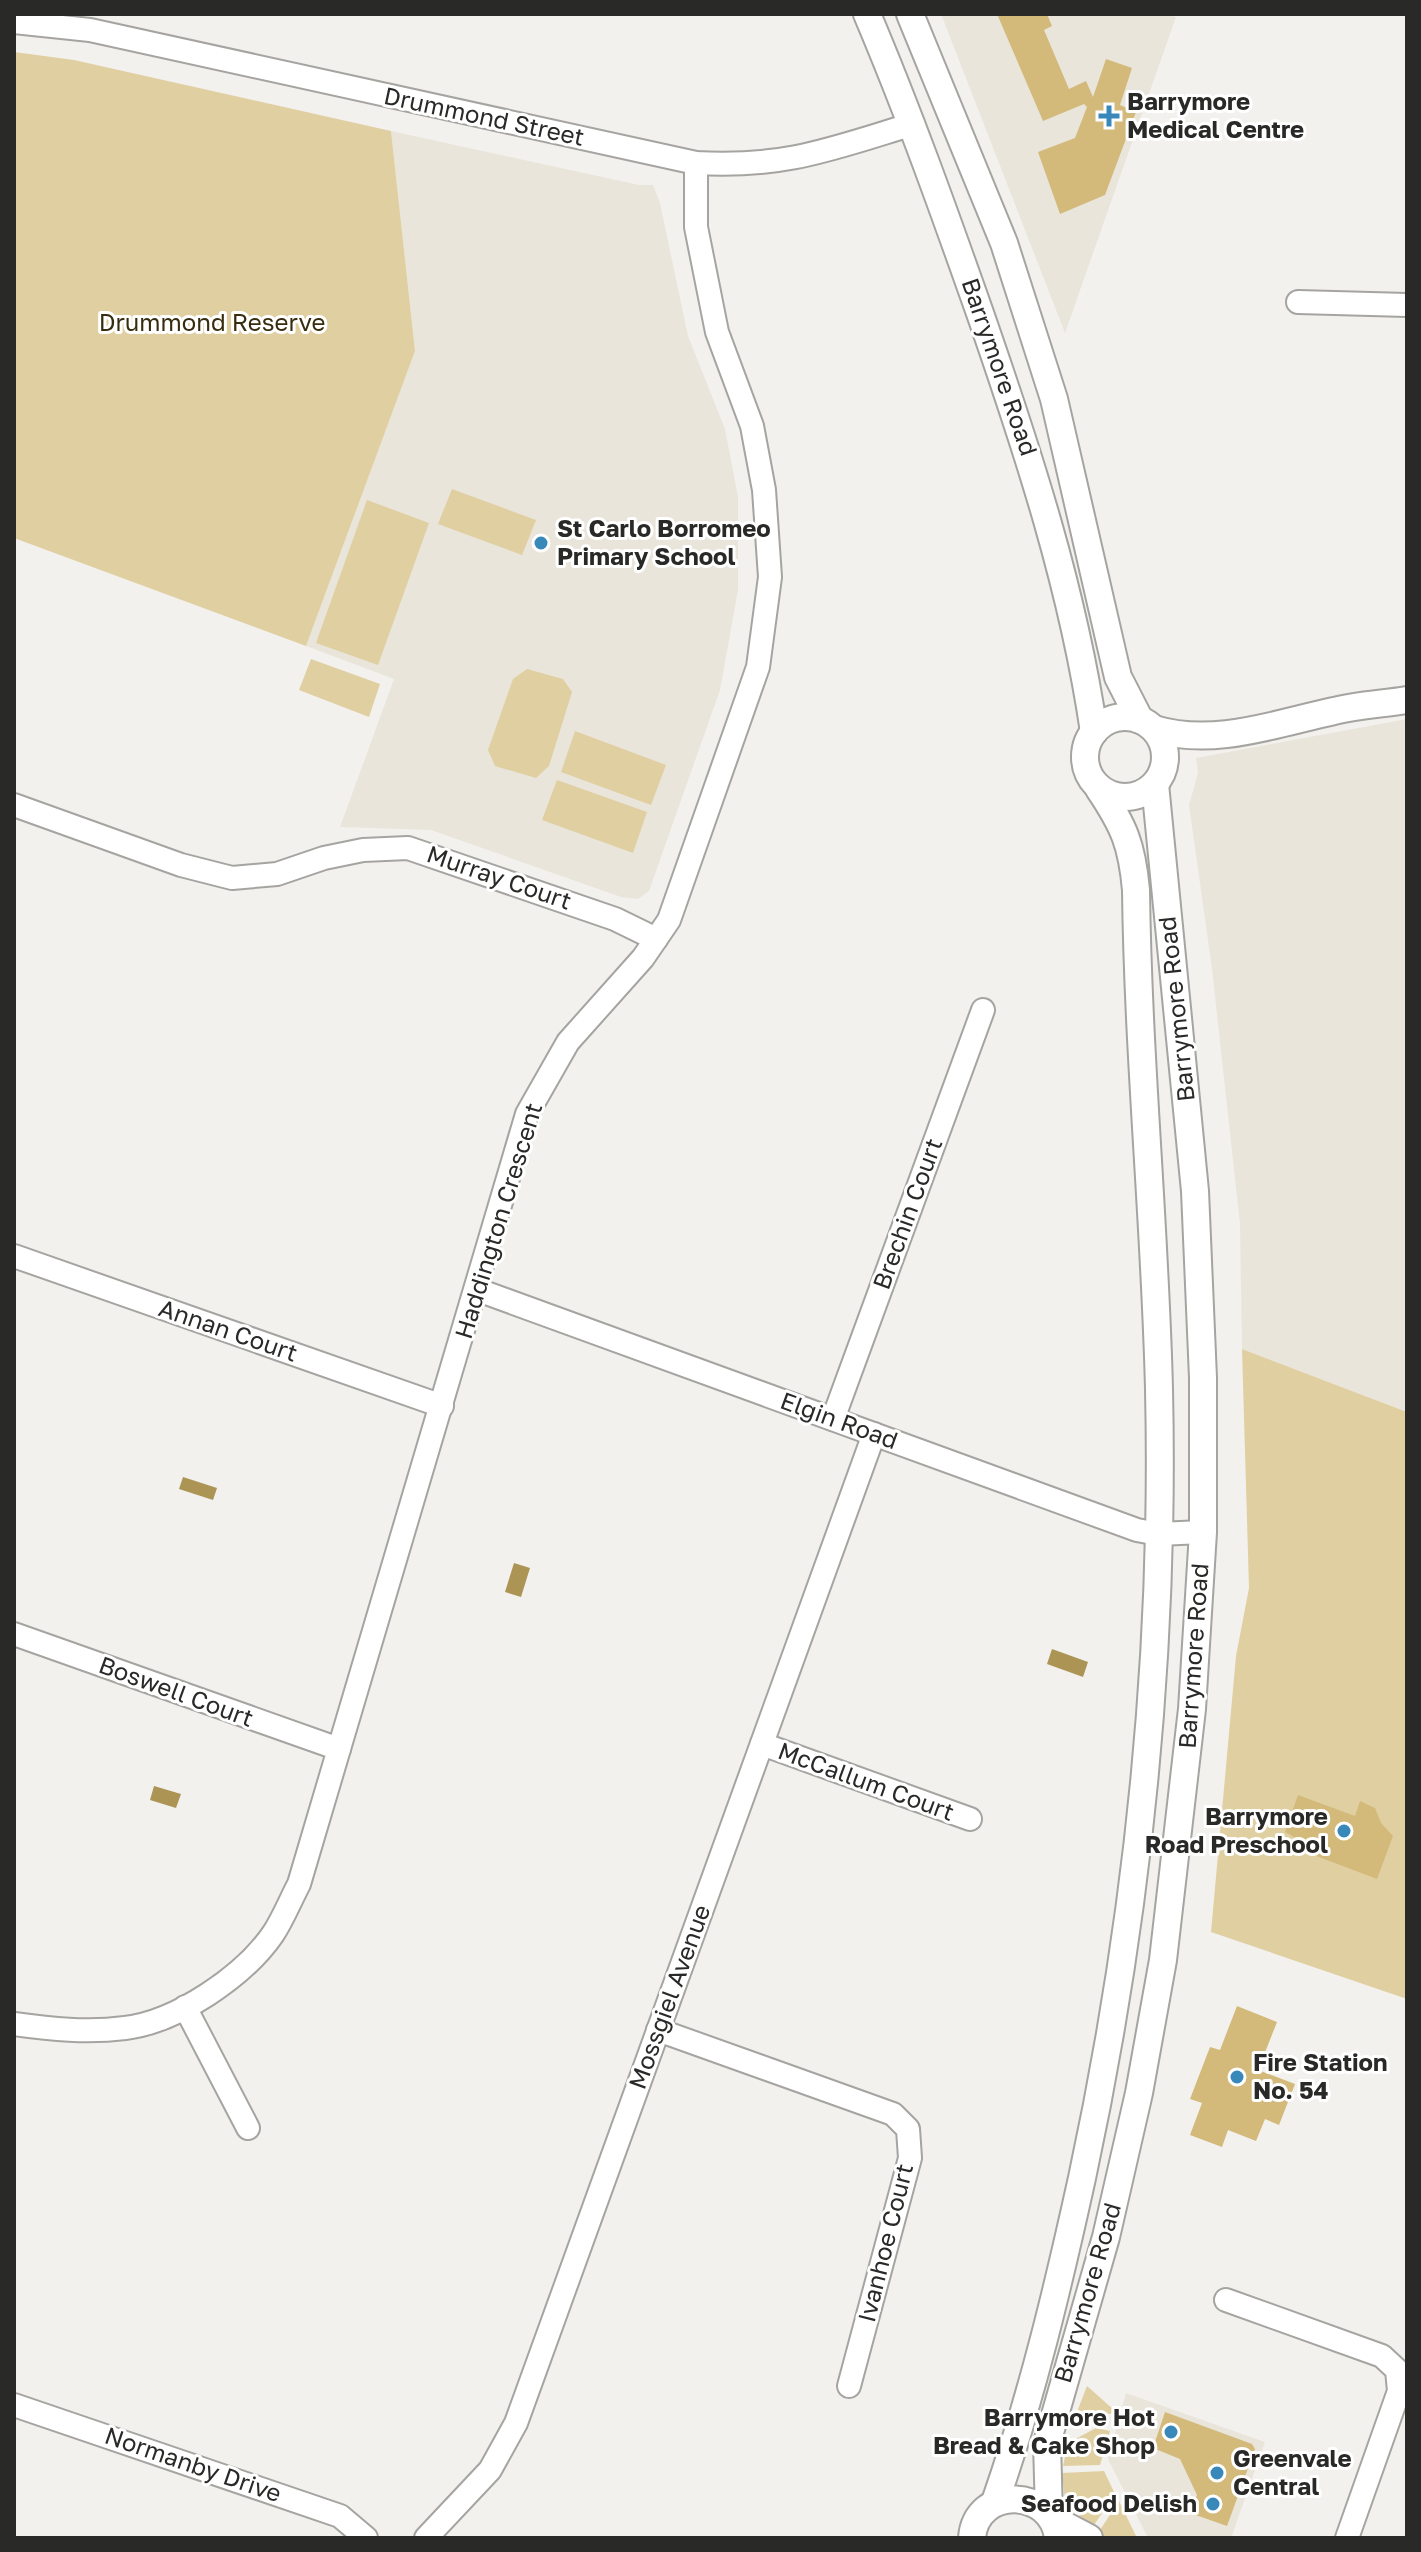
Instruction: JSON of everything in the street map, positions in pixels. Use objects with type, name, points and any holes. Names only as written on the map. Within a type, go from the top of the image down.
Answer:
[{"type":"street","name":"Barrymore Road","points":[[867,14],[913,124],[1036,475],[1085,671],[1094,732]]},
{"type":"street","name":"Barrymore Road","points":[[910,14],[1004,243],[1047,376],[1118,677],[1147,724]]},
{"type":"street","name":"Drummond Street","points":[[14,22],[90,30],[696,163],[770,164],[825,153],[951,110]]},
{"type":"street","name":"Haddington Crescent","points":[[14,2024],[65,2031],[128,2028],[185,2007],[234,1977],[272,1934],[299,1884],[478,1290],[527,1114],[554,1062],[581,1023],[632,971],[673,911],[752,692],[769,593],[770,556],[764,490],[752,426],[717,332],[695,217],[696,163]]},
{"type":"street","points":[[1298,302],[1407,305]]},
{"type":"street","points":[[1227,733],[1184,750],[1159,777],[1134,797],[1118,797],[1099,789],[1089,776],[1084,760],[1094,732],[1115,718],[1147,724],[1181,737],[1227,733],[1262,730],[1336,710],[1407,700]]},
{"type":"street","points":[[1147,724],[1162,742],[1159,777]]},
{"type":"street","name":"Barrymore Road","points":[[1053,2524],[1047,2443],[1106,2237],[1139,2093],[1163,1960],[1192,1709],[1203,1532],[1203,1378],[1195,1191],[1159,777]]},
{"type":"street","name":"Barrymore Road","points":[[972,2538],[981,2513],[995,2502],[1027,2401],[1062,2271],[1121,1978],[1140,1847],[1152,1724],[1159,1388],[1136,890],[1132,848],[1123,824],[1099,789]]},
{"type":"street","name":"Murray Court","points":[[14,805],[181,865],[232,878],[277,874],[324,858],[363,850],[408,848],[615,919],[656,939]]},
{"type":"street","name":"Brechin Court","points":[[833,1419],[983,1010]]},
{"type":"street","name":"Annan Court","points":[[14,1256],[442,1406]]},
{"type":"street","name":"Elgin Road","points":[[478,1290],[1137,1530],[1158,1534],[1203,1532]]},
{"type":"street","name":"Mossgiel Avenue","points":[[426,2538],[490,2470],[516,2423],[874,1434]]},
{"type":"street","name":"Boswell Court","points":[[14,1634],[339,1749]]},
{"type":"street","name":"McCallum Court","points":[[762,1744],[970,1819]]},
{"type":"street","points":[[185,2007],[248,2128]]},
{"type":"street","name":"Ivanhoe Court","points":[[658,2030],[893,2114],[908,2129],[910,2158],[849,2386]]},
{"type":"street","points":[[1226,2300],[1382,2356],[1397,2370],[1399,2391],[1347,2538]]},
{"type":"street","name":"Normanby Drive","points":[[14,2405],[340,2516],[366,2538]]},
{"type":"street","points":[[995,2502],[1014,2497],[1034,2501],[1053,2524],[1089,2538]]},
{"type":"shaded area","points":[[941,14],[1161,14],[1176,17],[1065,333]]},
{"type":"shaded area","name":"St Carlo Borromeo Primary School","points":[[391,131],[639,185],[653,185],[660,203],[688,336],[725,429],[738,497],[738,590],[720,690],[649,891],[638,899],[621,897],[431,830],[340,827],[394,679],[306,646],[415,351]]},
{"type":"shaded area","points":[[1407,719],[1407,1412],[1242,1349],[1240,1224],[1212,969],[1189,805],[1198,773],[1196,758]]},
{"type":"shaded area","points":[[183,1477],[217,1488],[213,1500],[179,1489]]},
{"type":"shaded area","points":[[514,1563],[530,1568],[521,1597],[505,1592]]},
{"type":"shaded area","points":[[1052,1649],[1088,1662],[1083,1677],[1047,1664]]},
{"type":"shaded area","points":[[154,1786],[181,1794],[176,1808],[150,1800]]},
{"type":"shaded area","points":[[1126,2393],[1265,2442],[1231,2538],[1148,2538],[1108,2459]]},
{"type":"green space","name":"Drummond Reserve","points":[[14,52],[74,60],[391,131],[415,351],[306,646],[14,538]]},
{"type":"green space","points":[[452,489],[536,520],[522,555],[438,524]]},
{"type":"green space","points":[[367,500],[429,523],[378,665],[316,643]]},
{"type":"green space","points":[[311,659],[380,684],[369,717],[299,690]]},
{"type":"green space","points":[[527,669],[563,679],[572,692],[549,766],[536,778],[495,766],[488,750],[513,679]]},
{"type":"green space","points":[[575,731],[666,765],[651,805],[561,772]]},
{"type":"green space","points":[[557,780],[647,812],[633,853],[542,820]]},
{"type":"green space","points":[[1242,1349],[1407,1412],[1407,1999],[1211,1932],[1236,1656],[1249,1588]]},
{"type":"green space","points":[[1087,2386],[1114,2410],[1114,2414],[1077,2412]]},
{"type":"green space","points":[[1096,2428],[1110,2431],[1100,2465],[1063,2466],[1068,2443]]},
{"type":"green space","points":[[1104,2471],[1115,2494],[1092,2528],[1065,2501],[1062,2473]]},
{"type":"green space","points":[[1119,2501],[1137,2538],[1107,2538],[1098,2533]]},
{"type":"building","name":"Barrymore Medical Centre","points":[[997,14],[1047,14],[1052,26],[1044,30],[1069,89],[1086,81],[1093,97],[1106,59],[1132,68],[1120,105],[1136,112],[1105,195],[1060,214],[1038,152],[1075,138],[1087,107],[1084,104],[1043,121]]},
{"type":"building","points":[[1298,1795],[1355,1816],[1360,1801],[1375,1808],[1381,1823],[1393,1836],[1377,1879],[1290,1846],[1294,1837],[1285,1832]]},
{"type":"building","name":"Fire Station No. 54","points":[[1237,2006],[1277,2022],[1258,2070],[1295,2084],[1279,2125],[1265,2119],[1256,2141],[1228,2130],[1222,2147],[1190,2135],[1202,2103],[1190,2099],[1210,2047],[1220,2050]]},
{"type":"building","name":"Greenvale Central","points":[[1165,2412],[1252,2444],[1255,2449],[1227,2526],[1190,2513],[1197,2495],[1180,2459],[1153,2448]]},
{"type":"place","name":"Barrymore Medical Centre","points":[[1109,116]]},
{"type":"place","name":"St Carlo Borromeo Primary School","points":[[541,543]]},
{"type":"place","name":"Barrymore Road Preschool","points":[[1344,1831]]},
{"type":"place","name":"Fire Station No. 54","points":[[1237,2077]]},
{"type":"place","name":"Barrymore Hot Bread & Cake Shop","points":[[1171,2432]]},
{"type":"place","name":"Greenvale Central","points":[[1217,2473]]},
{"type":"place","name":"Seafood Delish","points":[[1213,2504]]}]
